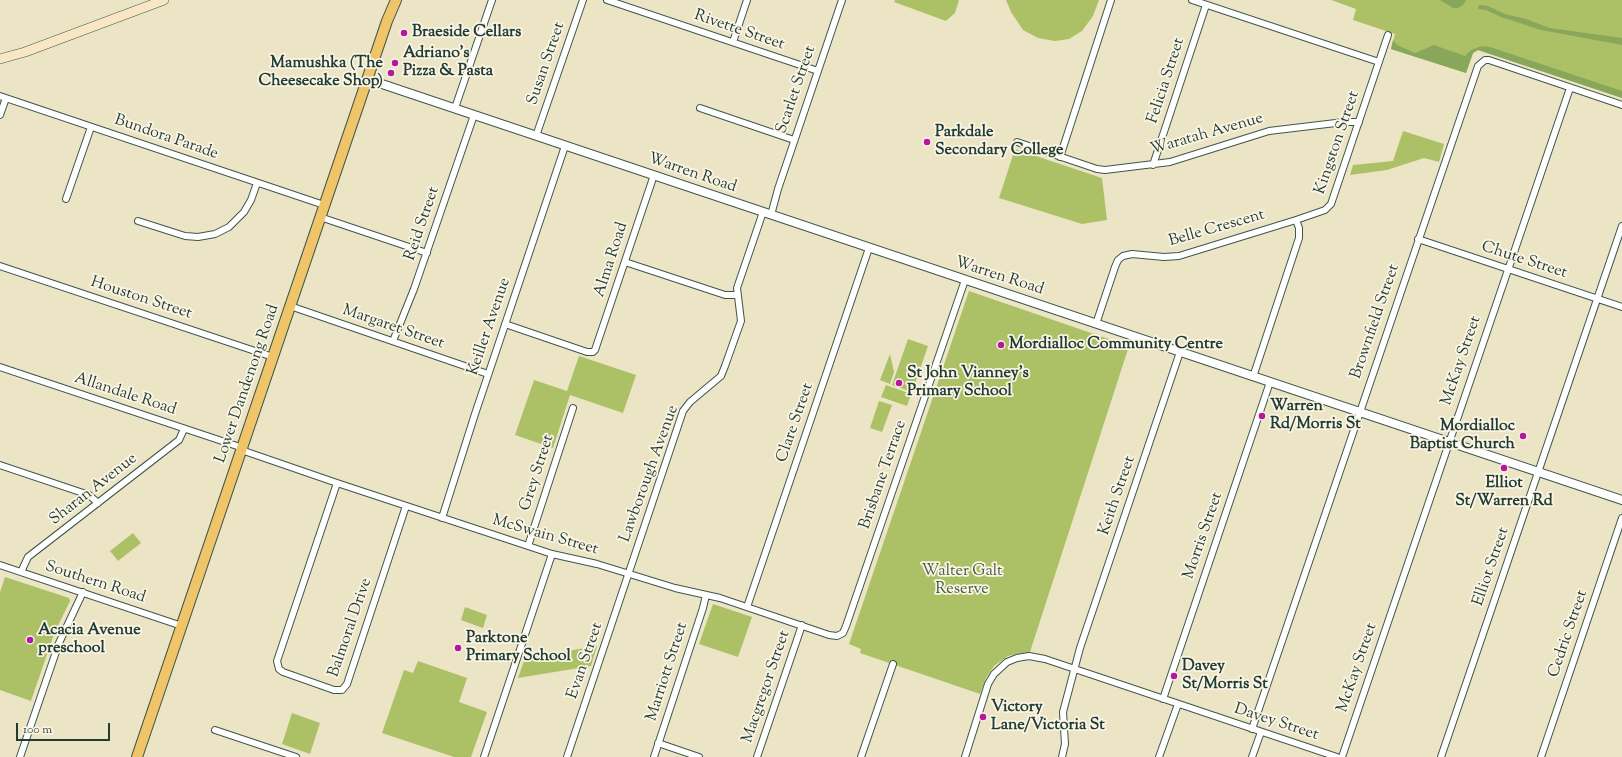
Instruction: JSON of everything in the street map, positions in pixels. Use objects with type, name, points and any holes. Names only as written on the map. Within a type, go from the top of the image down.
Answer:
[{"type":"highway","name":"Lower Dandenong Road","points":[[137,757],[367,79],[386,21],[391,0]]},
{"type":"highway","name":"Lower Dandenong Road","points":[[386,21],[396,0]]},
{"type":"main road","points":[[0,59],[25,52],[164,0]]},
{"type":"street","points":[[455,108],[492,0]]},
{"type":"street","name":"Susan Street","points":[[536,136],[583,0]]},
{"type":"street","name":"Rivette Street","points":[[606,0],[818,71]]},
{"type":"street","points":[[733,42],[747,0]]},
{"type":"street","name":"Scarlet Street","points":[[767,213],[778,189],[842,0]]},
{"type":"street","points":[[1060,157],[1111,0]]},
{"type":"street","points":[[1192,0],[1379,62]]},
{"type":"street","name":"Felicia Street","points":[[1153,165],[1206,5]]},
{"type":"street","name":"Kingston Street","points":[[1296,220],[1325,210],[1332,204],[1388,35]]},
{"type":"street","name":"Brownfield Street","points":[[1252,729],[1476,68],[1482,61],[1489,60],[1570,88]]},
{"type":"street","name":"Warren Road","points":[[367,79],[1622,500]]},
{"type":"street","points":[[1570,88],[1622,105]]},
{"type":"street","name":"McKay Street","points":[[1342,757],[1448,442],[1570,88]]},
{"type":"street","points":[[0,115],[3,97]]},
{"type":"street","name":"Bundora Parade","points":[[3,97],[324,205]]},
{"type":"street","points":[[700,108],[794,140]]},
{"type":"street","name":"Reid Street","points":[[394,341],[412,297],[474,115]]},
{"type":"street","name":"Waratah Avenue","points":[[1017,142],[1101,170],[1170,162],[1269,131],[1344,122],[1359,122]]},
{"type":"street","points":[[66,199],[91,127]]},
{"type":"street","name":"Keiller Avenue","points":[[442,518],[488,374],[565,146]]},
{"type":"street","name":"Alma Road","points":[[505,324],[587,352],[593,352],[597,346],[654,175]]},
{"type":"street","points":[[138,221],[185,236],[198,237],[215,234],[229,227],[244,212],[251,200],[257,183]]},
{"type":"street","name":"Lawborough Avenue","points":[[629,574],[683,411],[687,405],[720,376],[725,366],[740,321],[737,295],[739,283],[767,213]]},
{"type":"street","points":[[320,217],[427,253]]},
{"type":"street","points":[[1253,377],[1299,238],[1299,228],[1296,220]]},
{"type":"street","name":"Belle Crescent","points":[[1096,324],[1115,267],[1118,260],[1123,256],[1132,254],[1164,257],[1179,256],[1296,220]]},
{"type":"street","name":"Elliot Street","points":[[1441,757],[1622,226]]},
{"type":"street","name":"Chute Street","points":[[1418,239],[1622,307]]},
{"type":"street","name":"Clare Street","points":[[747,607],[869,248]]},
{"type":"street","points":[[625,262],[725,295],[737,295]]},
{"type":"street","name":"Houston Street","points":[[0,266],[273,357]]},
{"type":"street","name":"Brisbane Terrace","points":[[843,633],[965,280]]},
{"type":"street","name":"Margaret Street","points":[[290,306],[488,374]]},
{"type":"street","name":"Keith Street","points":[[1062,757],[1065,744],[1062,716],[1080,648],[1180,352]]},
{"type":"street","name":"Allandale Road","points":[[0,367],[184,428],[242,449]]},
{"type":"street","name":"Morris Street","points":[[1163,699],[1270,382]]},
{"type":"street","name":"Grey Street","points":[[528,546],[573,408]]},
{"type":"street","name":"Sharan Avenue","points":[[21,572],[28,557],[179,440],[184,428]]},
{"type":"street","name":"McSwain Street","points":[[242,449],[337,483],[552,554],[597,564],[675,588],[706,595],[834,636],[843,633]]},
{"type":"street","points":[[0,465],[86,493],[92,496],[98,503]]},
{"type":"street","name":"Balmoral Drive","points":[[337,483],[277,661],[279,669],[283,672],[334,690],[342,690],[347,684],[406,506]]},
{"type":"street","name":"Cedric Street","points":[[1541,757],[1622,518]]},
{"type":"street","points":[[484,757],[552,554]]},
{"type":"street","name":"Southern Road","points":[[0,565],[182,626]]},
{"type":"street","name":"Evan Street","points":[[567,757],[629,574]]},
{"type":"street","points":[[20,757],[59,643],[83,592]]},
{"type":"street","name":"Marriott Street","points":[[654,757],[706,595]]},
{"type":"street","name":"Macgregor Street","points":[[757,757],[802,625]]},
{"type":"street","name":"Davey Street","points":[[965,757],[990,680],[1002,665],[1017,658],[1029,656],[1075,669],[1337,757]]},
{"type":"street","points":[[861,757],[893,664]]},
{"type":"street","points":[[1159,757],[1178,704]]},
{"type":"street","points":[[215,730],[296,757]]},
{"type":"street","points":[[1252,757],[1261,732]]},
{"type":"street","points":[[658,743],[699,757]]},
{"type":"green space","points":[[895,0],[959,0],[955,13],[946,21],[894,2]]},
{"type":"green space","points":[[1006,0],[1099,0],[1093,16],[1082,31],[1069,39],[1055,41],[1038,38],[1023,30],[1011,12]]},
{"type":"green space","points":[[1331,0],[1622,0],[1622,98],[1478,50],[1473,53],[1466,73],[1391,49],[1395,34],[1353,20],[1356,9]]},
{"type":"green space","points":[[1440,0],[1466,0],[1463,5],[1458,8],[1453,8]]},
{"type":"green space","points":[[1482,5],[1550,28],[1622,38],[1622,45],[1541,30],[1501,17],[1486,10],[1478,9],[1478,6]]},
{"type":"green space","points":[[1393,40],[1397,45],[1415,53],[1434,45],[1465,56],[1471,50],[1476,48],[1482,46],[1490,47],[1622,91],[1622,98],[1478,50],[1473,53],[1466,73],[1391,49]]},
{"type":"green space","points":[[1403,131],[1444,144],[1439,162],[1424,158],[1387,170],[1350,175],[1353,165],[1393,161]]},
{"type":"green space","points":[[1015,149],[1102,178],[1107,220],[1082,224],[999,198]]},
{"type":"green space","name":"Walter Galt Reserve","points":[[969,291],[1129,346],[1030,652],[1008,656],[994,666],[986,678],[980,694],[860,653],[861,649],[849,644]]},
{"type":"green space","points":[[908,339],[928,346],[912,392],[892,385]]},
{"type":"green space","points":[[890,354],[894,372],[890,384],[880,380]]},
{"type":"green space","points":[[579,356],[636,375],[623,413],[570,395],[553,448],[515,435],[534,380],[567,391]]},
{"type":"green space","points":[[886,385],[911,394],[907,406],[881,397]]},
{"type":"green space","points":[[879,401],[892,405],[882,432],[870,428]]},
{"type":"green space","points":[[133,533],[141,543],[118,561],[110,551]]},
{"type":"green space","points":[[5,577],[69,598],[70,601],[54,634],[31,701],[0,690],[0,592]]},
{"type":"green space","points":[[713,604],[752,617],[738,657],[699,644]]},
{"type":"green space","points":[[465,607],[487,615],[483,628],[461,620]]},
{"type":"green space","points":[[597,646],[591,666],[518,678],[525,658]]},
{"type":"green space","points":[[418,661],[467,678],[459,702],[487,712],[471,757],[454,757],[382,733],[404,670],[413,673]]},
{"type":"green space","points":[[292,713],[320,723],[310,754],[282,744]]},
{"type":"place","name":"Braeside Cellars","points":[[404,33]]},
{"type":"place","name":"Adriano's Pizza & Pasta","points":[[395,63]]},
{"type":"place","name":"Mamushka (The Cheesecake Shop)","points":[[391,73]]},
{"type":"place","name":"Parkdale Secondary College","points":[[927,142]]},
{"type":"place","name":"Mordialloc Community Centre","points":[[1001,345]]},
{"type":"place","name":"St John Vianney's Primary School","points":[[899,383]]},
{"type":"place","name":"Warren Rd/Morris St","points":[[1262,416]]},
{"type":"place","name":"Mordialloc Baptist Church","points":[[1523,436]]},
{"type":"place","name":"Elliot St/Warren Rd","points":[[1504,468]]},
{"type":"place","name":"Acacia Avenue preschool","points":[[30,640]]},
{"type":"place","name":"Parktone Primary School","points":[[458,648]]},
{"type":"place","name":"Davey St/Morris St","points":[[1174,676]]},
{"type":"place","name":"Victory Lane/Victoria St","points":[[983,717]]}]
